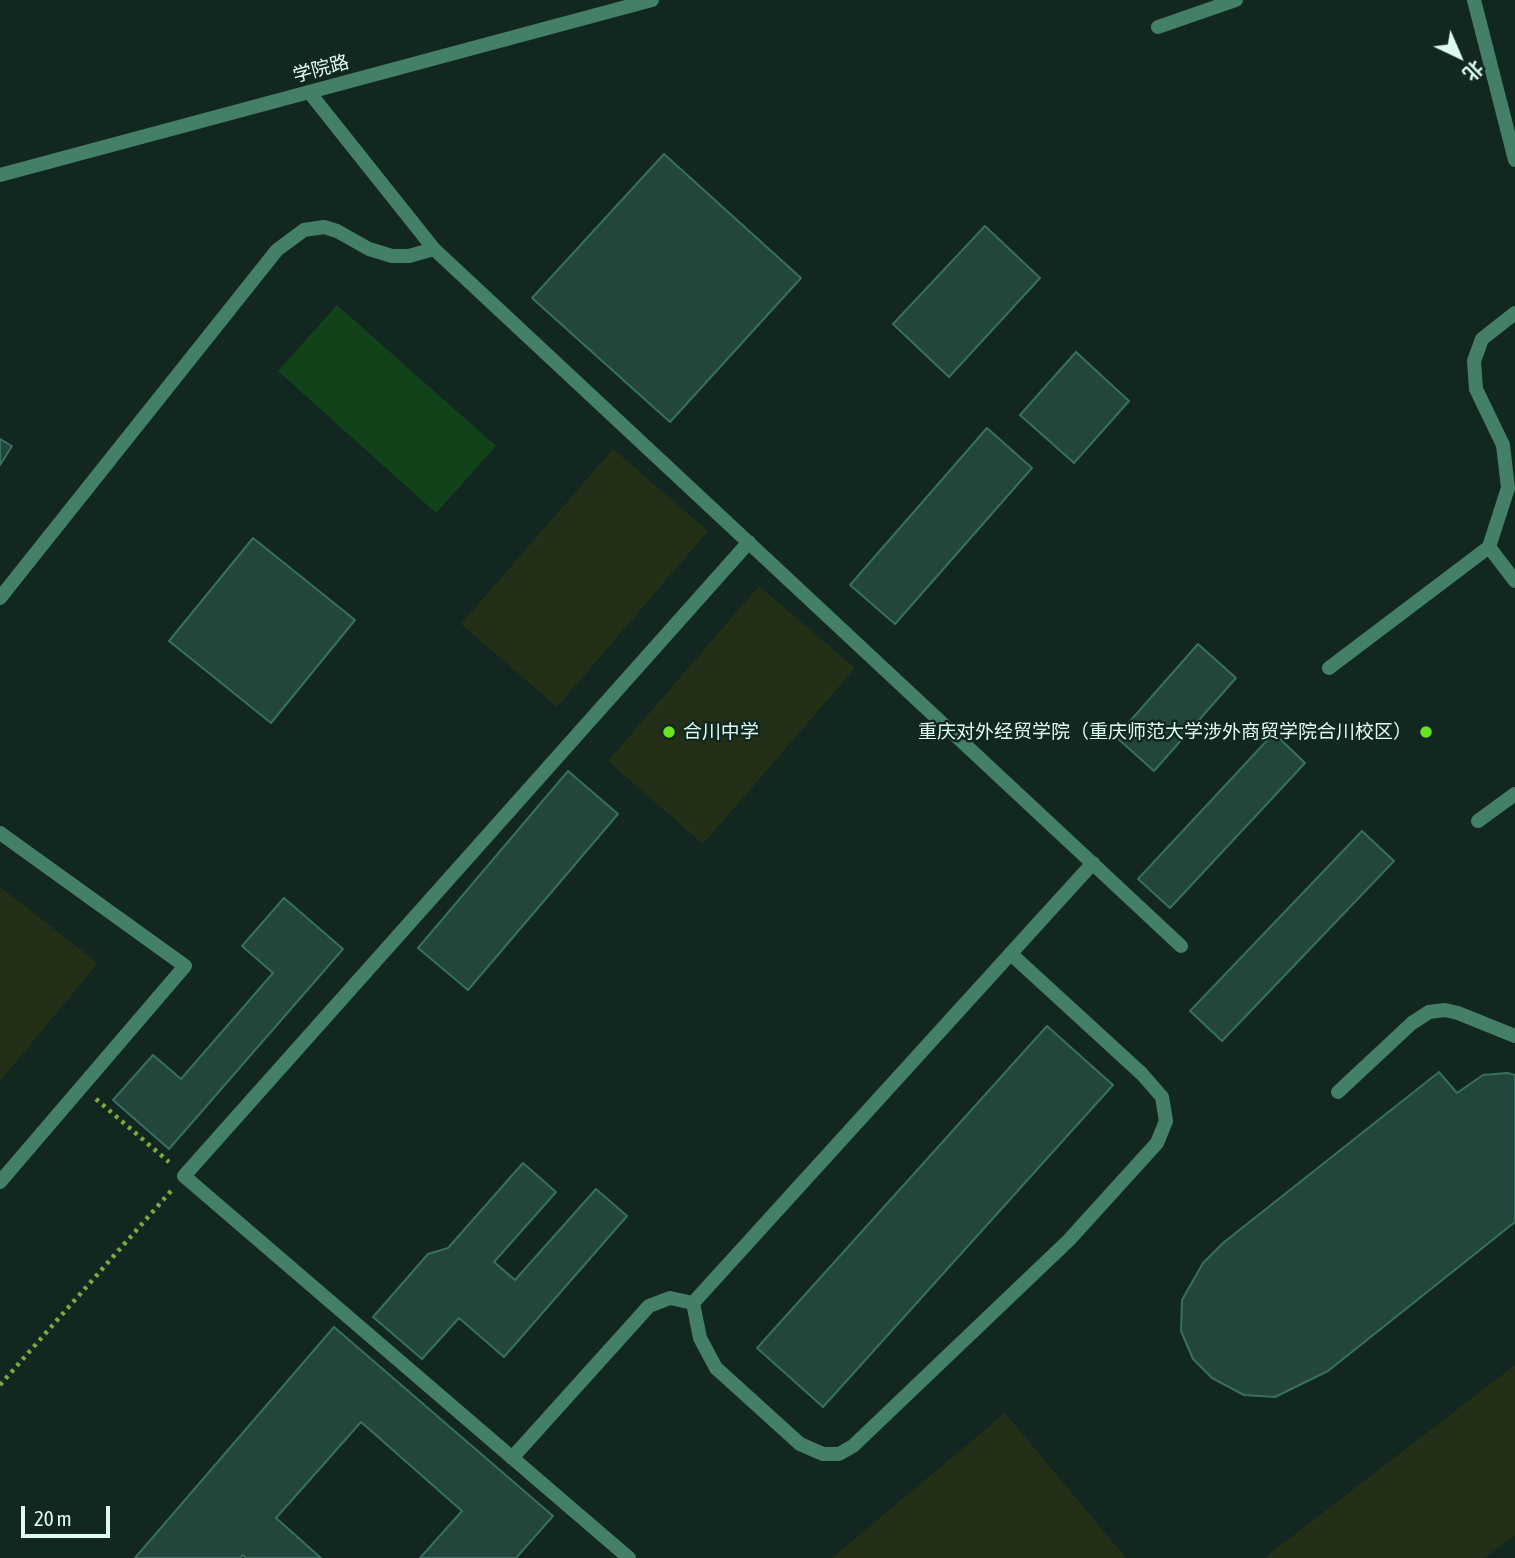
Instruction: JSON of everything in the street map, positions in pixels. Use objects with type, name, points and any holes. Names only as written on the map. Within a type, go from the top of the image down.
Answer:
[{"type":"street","name":"学院路","points":[[0,175],[652,0]]},
{"type":"street","points":[[1158,27],[1236,0]]},
{"type":"street","points":[[1474,0],[1515,160]]},
{"type":"street","points":[[309,92],[434,249],[1181,946]]},
{"type":"street","points":[[0,598],[277,250],[304,230],[324,227],[337,231],[369,249],[391,256],[409,256],[434,249]]},
{"type":"street","points":[[1329,668],[1489,547],[1508,488],[1503,445],[1476,388],[1474,361],[1482,339],[1515,313]]},
{"type":"street","points":[[629,1558],[184,1176],[749,542]]},
{"type":"street","points":[[1489,547],[1515,581]]},
{"type":"street","points":[[1478,821],[1515,794]]},
{"type":"street","points":[[0,833],[186,966],[0,1182]]},
{"type":"street","points":[[694,1303],[1093,863]]},
{"type":"street","points":[[694,1303],[700,1338],[716,1368],[800,1444],[823,1454],[839,1454],[853,1446],[1069,1240],[1157,1143],[1166,1121],[1162,1097],[1142,1074],[1011,954]]},
{"type":"street","points":[[1338,1092],[1412,1023],[1429,1012],[1445,1010],[1458,1013],[1515,1036]]},
{"type":"street","points":[[512,1458],[649,1306],[670,1298],[694,1303]]},
{"type":"path","points":[[0,1385],[184,1176],[82,1087]]},
{"type":"shaded area","points":[[337,305],[496,446],[436,513],[278,371]]},
{"type":"shaded area","points":[[613,449],[708,531],[557,707],[461,624]]},
{"type":"shaded area","points":[[759,586],[855,668],[703,844],[608,761]]},
{"type":"shaded area","points":[[0,887],[98,963],[0,1081]]},
{"type":"shaded area","points":[[1515,1365],[1515,1535],[1485,1558],[1264,1558]]},
{"type":"shaded area","points":[[1005,1413],[1126,1558],[832,1558]]},
{"type":"building","points":[[664,154],[801,278],[670,422],[532,298]]},
{"type":"building","points":[[985,226],[1040,278],[949,377],[893,324]]},
{"type":"building","points":[[1076,352],[1129,401],[1074,463],[1020,415]]},
{"type":"building","points":[[987,428],[1032,468],[895,624],[850,585]]},
{"type":"building","points":[[0,439],[12,446],[0,465]]},
{"type":"building","points":[[253,538],[355,620],[271,723],[169,641]]},
{"type":"building","points":[[1198,644],[1236,678],[1154,771],[1116,737]]},
{"type":"building","points":[[1274,733],[1305,763],[1170,908],[1138,879]]},
{"type":"building","points":[[568,771],[618,814],[468,990],[418,948]]},
{"type":"building","points":[[1362,831],[1394,861],[1222,1041],[1190,1011]]},
{"type":"building","points":[[284,898],[343,949],[169,1149],[113,1100],[153,1055],[181,1079],[273,973],[242,946]]},
{"type":"building","points":[[1047,1026],[1113,1085],[823,1407],[757,1348]]},
{"type":"building","points":[[1439,1072],[1457,1093],[1483,1075],[1515,1075],[1515,1222],[1328,1371],[1275,1397],[1244,1395],[1212,1378],[1193,1359],[1181,1331],[1182,1300],[1203,1263],[1223,1243]]},
{"type":"building","points":[[523,1163],[556,1192],[494,1262],[515,1280],[596,1189],[627,1216],[504,1357],[459,1318],[422,1359],[373,1317],[428,1254],[448,1248]]},
{"type":"building","points":[[334,1327],[553,1516],[516,1558],[420,1558],[462,1511],[361,1422],[276,1518],[321,1558],[246,1558],[243,1555],[240,1558],[135,1558]]},
{"type":"place","name":"合川中学","points":[[669,732]]},
{"type":"place","name":"重庆对外经贸学院（重庆师范大学涉外商贸学院合川校区）","points":[[1426,732]]}]
